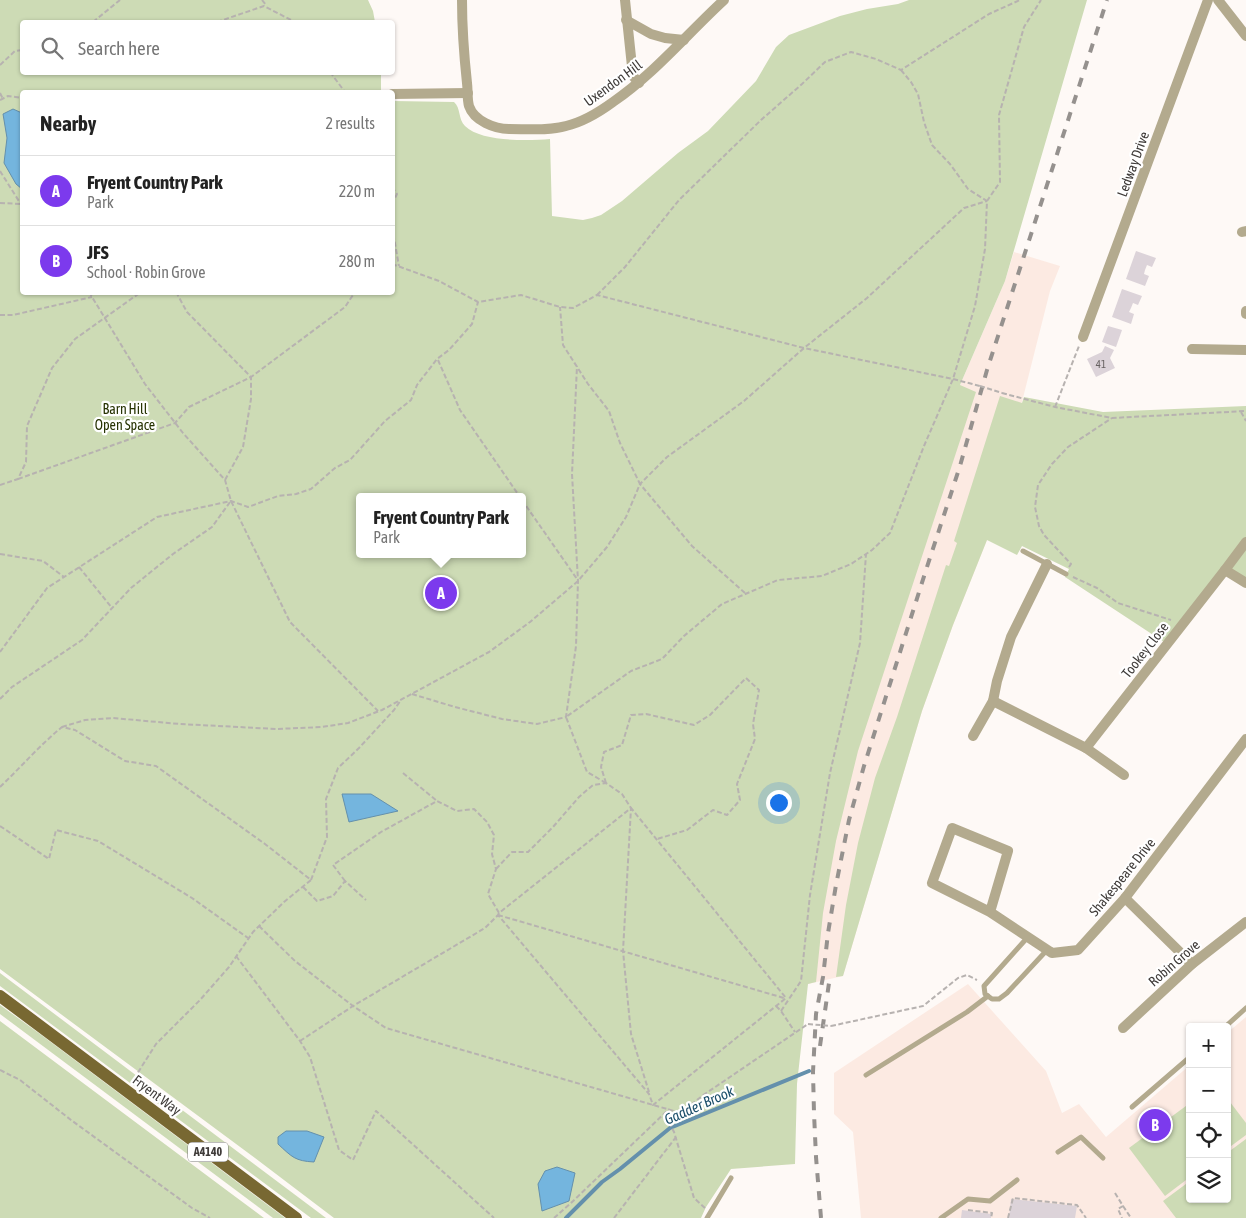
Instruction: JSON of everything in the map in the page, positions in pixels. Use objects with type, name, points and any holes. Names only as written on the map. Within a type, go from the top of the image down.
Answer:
[{"type":"main road","name":"Fryent Way","points":[[0,996],[296,1218]]},
{"type":"street","points":[[395,94],[468,93],[463,54],[462,0]]},
{"type":"street","points":[[625,0],[633,76],[639,83]]},
{"type":"street","name":"Uxendon Hill","points":[[468,93],[469,107],[476,117],[488,125],[505,129],[532,130],[565,127],[583,121],[599,112],[639,83],[724,0]]},
{"type":"street","name":"Ledway Drive","points":[[1083,337],[1208,0]]},
{"type":"street","points":[[1218,0],[1246,36]]},
{"type":"street","points":[[626,20],[651,34],[684,40]]},
{"type":"street","points":[[1192,349],[1246,350]]},
{"type":"street","name":"Tookey Close","points":[[1086,748],[1246,542]]},
{"type":"street","points":[[973,736],[993,701],[999,673],[1011,637],[1047,564]]},
{"type":"street","points":[[1225,570],[1246,583]]},
{"type":"street","points":[[993,701],[1086,748],[1124,775]]},
{"type":"street","name":"Shakespeare Drive","points":[[990,912],[1008,851],[952,828],[932,883],[990,912],[1052,953],[1078,950],[1125,898],[1246,739]]},
{"type":"street","points":[[1125,898],[1192,964]]},
{"type":"street","name":"Robin Grove","points":[[1123,1028],[1192,964],[1246,922]]},
{"type":"lane","points":[[1023,551],[1066,574]]},
{"type":"lane","points":[[1027,938],[985,984],[985,994],[992,999],[999,999],[1007,993],[1047,950]]},
{"type":"lane","points":[[866,1075],[967,1012],[988,996]]},
{"type":"lane","points":[[1229,1023],[1246,1008]]},
{"type":"lane","points":[[1132,1108],[1186,1061]]},
{"type":"lane","points":[[1058,1152],[1081,1138],[1103,1158]]},
{"type":"lane","points":[[708,1215],[731,1178]]},
{"type":"lane","points":[[942,1218],[968,1199],[990,1201],[1017,1180]]},
{"type":"path","points":[[95,20],[120,0]]},
{"type":"path","points":[[262,0],[267,7],[291,20]]},
{"type":"path","points":[[901,70],[989,14],[1020,0]]},
{"type":"path","points":[[411,694],[502,719],[537,724],[566,717],[631,671],[662,659],[684,636],[722,604],[778,580],[822,576],[851,564],[872,550],[890,533],[953,379],[975,306],[985,249],[987,201],[1000,182],[999,115],[1024,27],[1040,0]]},
{"type":"path","points":[[223,20],[264,6],[267,7]]},
{"type":"path","points":[[0,65],[15,51],[20,50]]},
{"type":"path","points":[[395,265],[439,281],[478,302],[521,295],[560,307],[574,308],[597,295],[625,267],[679,200],[761,120],[825,62],[851,52],[901,70],[918,94],[924,122],[932,145],[950,164],[968,189],[987,201]]},
{"type":"path","points":[[332,75],[344,90]]},
{"type":"path","points":[[0,93],[1,100],[8,96],[20,98]]},
{"type":"path","points":[[0,170],[20,202]]},
{"type":"path","points":[[0,787],[62,727],[85,720],[113,718],[180,724],[277,729],[322,727],[348,723],[402,699],[489,652],[530,622],[578,581],[607,547],[626,517],[640,484],[667,457],[744,401],[804,348],[867,298],[964,208],[987,201]]},
{"type":"path","points":[[0,204],[20,205]]},
{"type":"path","points":[[395,244],[399,266]]},
{"type":"path","points":[[90,295],[145,384],[175,423],[224,480],[231,501],[290,622],[378,711]]},
{"type":"path","points":[[18,478],[26,462],[26,426],[52,368],[75,339],[137,295]]},
{"type":"path","points":[[178,295],[187,312],[250,377],[251,399],[243,447],[224,480]]},
{"type":"path","points":[[0,485],[175,423],[189,407],[250,377],[345,307],[353,295]]},
{"type":"path","points":[[597,295],[804,348],[953,379],[1018,398],[1112,418],[1246,411]]},
{"type":"path","points":[[0,315],[13,315],[92,298]]},
{"type":"path","points":[[0,652],[47,588],[157,517],[231,501],[248,507],[278,496],[296,494],[311,489],[335,468],[350,460],[384,421],[411,400],[417,385],[437,359],[449,350],[472,324],[478,302]]},
{"type":"path","points":[[560,307],[563,345],[588,384],[609,411],[620,443],[640,484],[692,546],[746,594]]},
{"type":"path","points":[[1055,407],[1083,337]]},
{"type":"path","points":[[437,359],[460,410],[517,493]]},
{"type":"path","points":[[577,366],[572,474],[578,581],[576,646],[566,717],[587,772],[622,794],[631,808],[786,998]]},
{"type":"path","points":[[1241,411],[1246,421]]},
{"type":"path","points":[[1112,418],[1068,447],[1052,464],[1038,486],[1035,507],[1039,526],[1071,564],[1066,574],[1096,588],[1118,603],[1183,624]]},
{"type":"path","points":[[0,699],[12,687],[82,640],[131,588],[173,554],[212,528],[231,501]]},
{"type":"path","points":[[526,506],[578,581]]},
{"type":"path","points":[[0,554],[44,561],[64,577]]},
{"type":"path","points":[[781,1011],[801,981],[810,895],[830,773],[860,643],[866,554]]},
{"type":"path","points":[[79,567],[112,608]]},
{"type":"path","points":[[606,783],[601,767],[604,752],[622,744],[631,715],[646,714],[694,725],[710,715],[746,678],[759,690],[753,724],[756,740],[737,784],[740,800],[727,815],[714,810],[687,830],[657,839]]},
{"type":"path","points":[[137,1074],[156,1044],[200,1000],[236,956],[248,938],[284,902],[311,880],[327,837],[326,799],[338,768],[359,748],[402,699]]},
{"type":"path","points":[[62,727],[75,730],[125,761],[156,766],[265,844],[311,880]]},
{"type":"path","points":[[402,773],[437,801],[457,811],[474,809],[486,822],[494,835],[492,854],[496,869]]},
{"type":"path","points":[[606,783],[593,785],[579,797],[528,852],[512,852],[496,869],[488,894],[499,914],[649,1094]]},
{"type":"path","points":[[366,900],[345,882],[333,865],[382,832],[437,801]]},
{"type":"path","points":[[300,1041],[353,1006],[485,928],[499,914],[631,808]]},
{"type":"path","points":[[631,808],[623,951],[631,1034],[653,1105]]},
{"type":"path","points":[[0,826],[49,859],[56,830],[98,841],[192,898],[248,938]]},
{"type":"path","points":[[303,886],[317,901],[333,896],[345,882]]},
{"type":"path","points":[[499,914],[786,998]]},
{"type":"path","points":[[259,926],[295,961],[353,1006],[386,1028],[681,1113]]},
{"type":"path","points":[[236,956],[310,1057],[339,1150],[353,1160],[376,1110],[494,1218]]},
{"type":"path","points":[[708,1215],[694,1198],[671,1126],[681,1113],[702,1096],[808,1024],[831,1026],[922,1006],[958,978],[967,974],[985,984]]},
{"type":"path","points":[[653,1105],[786,998]]},
{"type":"path","points":[[776,1006],[795,1033]]},
{"type":"path","points":[[0,1070],[20,1080],[71,1120],[192,1208],[209,1218]]},
{"type":"path","points":[[554,1218],[669,1109]]},
{"type":"path","points":[[614,1218],[676,1137]]},
{"type":"path","points":[[1115,1193],[1131,1218]]},
{"type":"path","points":[[1008,1218],[1013,1198],[1077,1205],[1086,1218]]},
{"type":"path","points":[[1122,1218],[1118,1209],[1123,1206]]},
{"type":"path","points":[[966,1210],[992,1213],[991,1218]]},
{"type":"shaded area","points":[[1014,252],[1060,266],[1050,291],[987,540],[953,625],[922,711],[843,976],[808,984],[818,874],[951,406],[1005,281]]},
{"type":"shaded area","points":[[968,984],[1046,1071],[1062,1113],[1079,1104],[1106,1137],[1186,1068],[1186,1203],[1231,1203],[1231,1030],[1246,1017],[1246,1218],[861,1218],[853,1132],[834,1114],[834,1073]]},
{"type":"green space","name":"Barn Hill Open Space","points":[[0,0],[368,0],[375,20],[20,20],[20,75],[381,75],[381,90],[20,90],[20,295],[395,295],[395,101],[454,102],[458,107],[461,120],[465,126],[482,135],[518,140],[550,139],[552,216],[583,220],[601,215],[622,201],[678,153],[708,131],[756,81],[776,47],[789,35],[840,16],[909,0],[1087,0],[1005,281],[960,385],[976,392],[858,751],[836,841],[823,913],[816,982],[808,984],[797,1084],[795,1164],[731,1169],[701,1218],[334,1218],[0,969]]},
{"type":"green space","points":[[1000,396],[1022,403],[1024,397],[1103,412],[1246,406],[1246,583],[1226,570],[1167,644],[1065,577],[1069,569],[1022,546],[1017,555],[987,540],[953,625],[922,711],[843,976],[836,977],[846,905],[858,843],[875,778],[897,717],[946,565],[949,566],[957,543],[954,541]]},
{"type":"green space","points":[[0,973],[326,1218],[311,1218],[0,986]]},
{"type":"green space","points":[[0,1005],[285,1218],[273,1218],[0,1014]]},
{"type":"green space","points":[[0,1021],[229,1192],[264,1218],[0,1218]]},
{"type":"green space","points":[[1231,1103],[1246,1123],[1246,1135],[1231,1146]]},
{"type":"green space","points":[[1186,1106],[1186,1180],[1165,1196],[1129,1148]]},
{"type":"green space","points":[[1246,1139],[1246,1218],[1176,1218],[1163,1201],[1186,1184],[1186,1203],[1231,1203],[1231,1150]]},
{"type":"water","points":[[13,109],[20,112],[20,187],[16,184],[4,163],[7,138],[3,114]]},
{"type":"water","points":[[342,794],[371,794],[398,811],[349,822]]},
{"type":"water","points":[[286,1131],[307,1131],[324,1137],[314,1162],[302,1161],[294,1157],[278,1144],[278,1137]]},
{"type":"water","points":[[557,1167],[575,1173],[569,1201],[542,1211],[538,1184],[545,1171]]},
{"type":"building","points":[[1136,251],[1156,258],[1152,267],[1147,265],[1145,270],[1144,274],[1149,276],[1145,286],[1126,279]]},
{"type":"building","points":[[1122,289],[1142,296],[1138,305],[1133,303],[1129,312],[1134,314],[1131,324],[1112,317]]},
{"type":"building","points":[[1108,326],[1122,330],[1116,347],[1102,342]]},
{"type":"building","points":[[1105,346],[1114,350],[1110,358],[1115,368],[1096,377],[1087,359],[1102,352]]},
{"type":"building","points":[[1011,1199],[1077,1206],[1075,1218],[1009,1218]]},
{"type":"building","points":[[962,1210],[991,1214],[991,1218],[961,1218]]},
{"type":"waterway","name":"Gadder Brook","points":[[566,1218],[602,1182],[670,1128],[809,1071]]},
{"type":"railway","points":[[821,1218],[814,1113],[813,1072],[816,1014],[836,885],[849,820],[864,766],[960,466],[987,370],[1107,0]]},
{"type":"railway","points":[[820,1046],[830,976]]},
{"type":"place","name":"Fryent Country Park","points":[[441,593]]},
{"type":"place","name":"JFS","points":[[1155,1125]]}]
